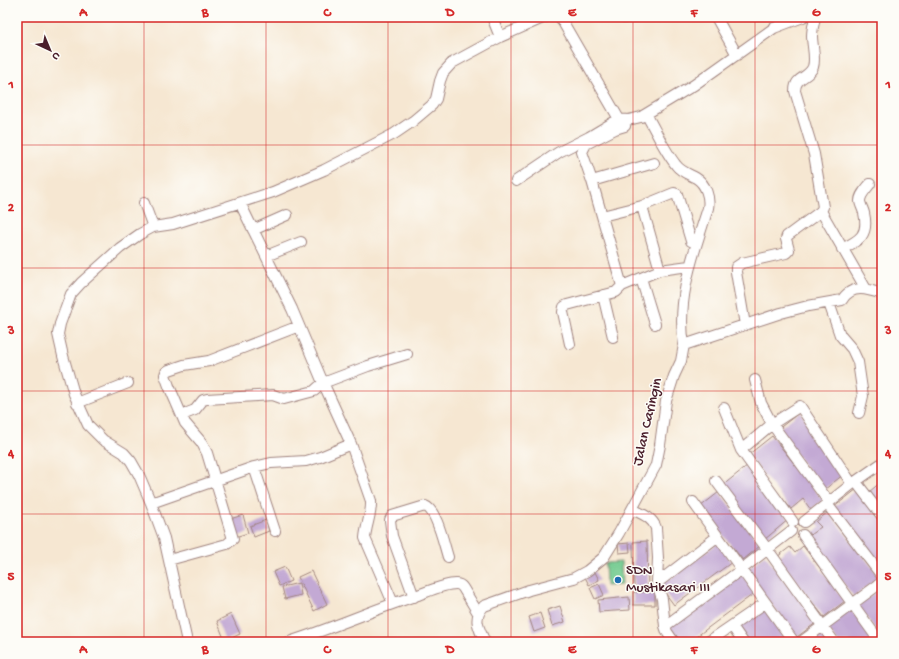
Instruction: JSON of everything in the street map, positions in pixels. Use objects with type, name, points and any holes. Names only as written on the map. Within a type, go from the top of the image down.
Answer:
[{"type":"street","points":[[492,17],[500,36]]},
{"type":"street","points":[[187,642],[178,608],[164,538],[151,503],[131,460],[124,453],[103,440],[94,432],[88,425],[77,403],[58,334],[71,294],[81,283],[128,242],[153,227],[173,224],[274,192],[324,170],[400,129],[432,105],[436,99],[440,81],[448,67],[460,58],[500,36],[545,17]]},
{"type":"street","points":[[560,17],[622,123]]},
{"type":"street","points":[[716,17],[737,55]]},
{"type":"street","points":[[516,181],[559,152],[589,137],[646,114],[694,85],[774,28],[802,17]]},
{"type":"street","points":[[745,325],[736,267],[742,263],[786,253],[789,250],[786,239],[787,236],[821,211],[823,207],[817,165],[795,91],[795,86],[798,81],[809,73],[812,68],[812,34],[815,17]]},
{"type":"street","name":"Jalan Caringin","points":[[478,614],[484,606],[496,601],[574,578],[588,571],[604,557],[613,545],[656,465],[666,401],[674,376],[681,361],[684,345],[681,318],[689,266],[708,208],[708,196],[704,186],[698,179],[681,171],[674,164],[646,114]]},
{"type":"street","points":[[622,123],[615,129],[586,144],[582,152],[592,180],[622,286]]},
{"type":"street","points":[[592,180],[654,163]]},
{"type":"street","points":[[842,248],[861,238],[866,229],[866,222],[856,199],[870,184]]},
{"type":"street","points":[[602,216],[642,206],[676,192],[691,241]]},
{"type":"street","points":[[144,203],[153,227]]},
{"type":"street","points":[[240,203],[284,291],[351,444],[371,501],[365,538],[393,603]]},
{"type":"street","points":[[642,206],[660,270]]},
{"type":"street","points":[[821,211],[866,288]]},
{"type":"street","points":[[253,230],[287,215]]},
{"type":"street","points":[[266,256],[301,242]]},
{"type":"street","points":[[570,344],[563,312],[564,307],[567,305],[616,292],[622,286],[660,270],[689,266]]},
{"type":"street","points":[[641,278],[655,324]]},
{"type":"street","points":[[684,345],[808,306],[842,300],[844,296],[850,292],[866,288],[882,294]]},
{"type":"street","points":[[604,295],[613,337]]},
{"type":"street","points":[[829,303],[840,335],[852,349],[858,362],[863,396],[859,413]]},
{"type":"street","points":[[169,560],[228,544],[233,539],[207,453],[202,443],[185,423],[165,375],[169,370],[184,365],[209,361],[299,326]]},
{"type":"street","points":[[182,415],[195,410],[205,400],[274,395],[284,399],[314,391],[323,383],[368,366],[407,354]]},
{"type":"street","points":[[755,380],[761,403],[772,424],[882,576]]},
{"type":"street","points":[[77,403],[128,383]]},
{"type":"street","points":[[741,450],[772,424],[800,406],[854,483],[882,516]]},
{"type":"street","points":[[665,626],[768,550],[792,526],[798,520],[804,522],[807,529],[803,535],[795,536],[792,526],[741,450],[724,408]]},
{"type":"street","points":[[151,503],[254,467],[271,463],[306,461],[320,457],[351,444]]},
{"type":"street","points":[[804,522],[882,463]]},
{"type":"street","points":[[254,467],[275,531]]},
{"type":"street","points":[[716,481],[834,642]]},
{"type":"street","points":[[693,502],[794,642]]},
{"type":"street","points":[[414,596],[392,536],[390,520],[392,516],[425,506],[428,507],[435,517],[448,557]]},
{"type":"street","points":[[632,509],[650,518],[655,524],[658,558],[657,583],[662,599],[665,626],[674,642]]},
{"type":"street","points":[[803,535],[880,642]]},
{"type":"street","points":[[657,583],[718,536]]},
{"type":"street","points":[[801,642],[882,582]]},
{"type":"street","points":[[289,642],[354,619],[393,603],[456,584],[461,585],[478,614],[477,622],[485,642]]},
{"type":"street","points":[[708,642],[765,603]]},
{"type":"street","points":[[732,626],[743,642]]},
{"type":"green space","points":[[621,562],[622,585],[606,586],[605,563]]},
{"type":"building","points":[[800,412],[844,474],[824,490],[777,430]]},
{"type":"building","points":[[772,436],[823,500],[811,510],[803,499],[791,509],[748,455]]},
{"type":"building","points":[[748,465],[789,519],[764,540],[722,486]]},
{"type":"building","points":[[882,481],[882,510],[869,492]]},
{"type":"building","points":[[857,489],[882,521],[882,568],[834,507]]},
{"type":"building","points":[[719,492],[761,545],[743,560],[700,507]]},
{"type":"building","points":[[828,512],[880,577],[854,597],[807,537],[821,527],[816,522]]},
{"type":"building","points":[[243,515],[248,533],[235,537],[230,519]]},
{"type":"building","points":[[266,520],[269,531],[254,537],[250,526]]},
{"type":"building","points":[[647,541],[648,587],[634,587],[633,542]]},
{"type":"building","points":[[629,543],[630,552],[619,553],[618,544]]},
{"type":"building","points":[[718,543],[732,562],[674,605],[660,586]]},
{"type":"building","points":[[803,546],[845,601],[824,617],[777,557],[790,547],[795,553]]},
{"type":"building","points":[[765,555],[817,622],[797,637],[745,571]]},
{"type":"building","points":[[285,567],[291,581],[279,586],[273,572]]},
{"type":"building","points":[[594,570],[599,580],[589,585],[584,575]]},
{"type":"building","points":[[311,571],[327,604],[314,611],[298,577]]},
{"type":"building","points":[[742,573],[756,592],[689,642],[680,642],[669,627]]},
{"type":"building","points":[[299,583],[301,595],[285,599],[282,587]]},
{"type":"building","points":[[599,584],[604,595],[595,599],[590,588]]},
{"type":"building","points":[[882,587],[882,638],[858,606]]},
{"type":"building","points":[[633,592],[655,592],[655,605],[633,605]]},
{"type":"building","points":[[629,597],[630,610],[599,612],[598,600]]},
{"type":"building","points":[[560,606],[565,622],[552,626],[547,610]]},
{"type":"building","points":[[763,606],[788,642],[748,642],[736,626]]},
{"type":"building","points":[[849,607],[877,642],[838,642],[825,626]]},
{"type":"building","points":[[540,613],[545,628],[534,632],[529,617]]},
{"type":"building","points":[[231,614],[240,634],[225,641],[217,621]]},
{"type":"building","points":[[819,631],[828,642],[805,642]]},
{"type":"place","name":"SDN Mustikasari III","points":[[618,580]]}]
